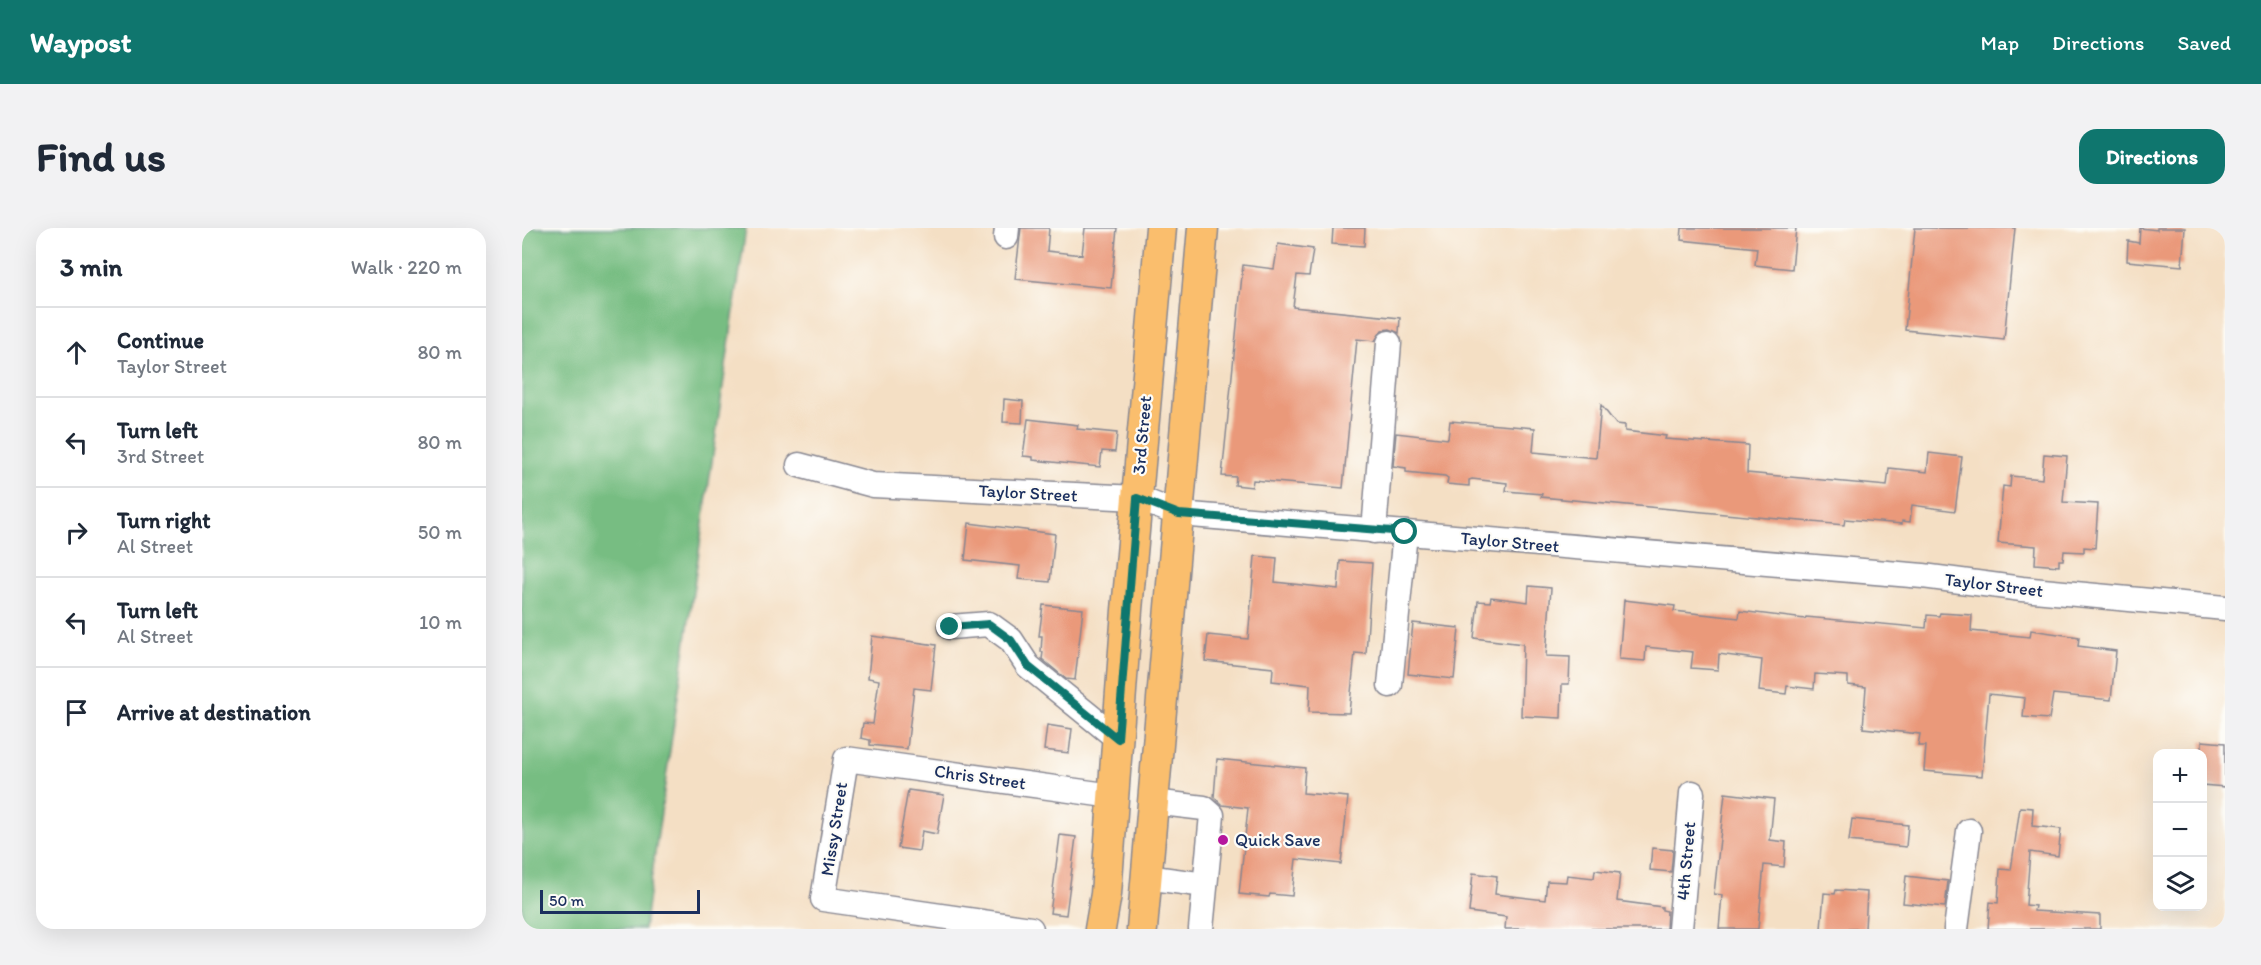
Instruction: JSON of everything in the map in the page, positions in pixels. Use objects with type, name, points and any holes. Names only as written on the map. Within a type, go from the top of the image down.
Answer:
[{"type":"main road","name":"3rd Street","points":[[1100,929],[1106,894],[1161,228]]},
{"type":"main road","points":[[1142,929],[1203,228]]},
{"type":"street","points":[[1374,531],[1389,343]]},
{"type":"street","name":"Taylor Street","points":[[799,465],[873,485],[1137,498],[1179,514],[1923,576],[2033,590],[2225,608]]},
{"type":"street","points":[[1390,685],[1405,532]]},
{"type":"street","points":[[950,627],[989,624],[1011,640],[1028,666],[1118,739]]},
{"type":"street","name":"Chris Street","points":[[846,759],[1113,796]]},
{"type":"street","name":"Missy Street","points":[[846,759],[823,899],[1031,929]]},
{"type":"street","name":"4th Street","points":[[1680,929],[1692,793]]},
{"type":"street","points":[[1153,802],[1204,808],[1212,815],[1201,929]]},
{"type":"street","points":[[1956,929],[1969,831]]},
{"type":"street","points":[[1146,877],[1205,885]]},
{"type":"green space","points":[[522,228],[746,228],[644,929],[522,929]]},
{"type":"building","points":[[1021,228],[1049,228],[1047,251],[1082,255],[1085,228],[1117,228],[1111,288],[1015,279]]},
{"type":"building","points":[[1333,228],[1365,228],[1364,246],[1332,244]]},
{"type":"building","points":[[1682,228],[1796,228],[1792,269],[1755,265],[1757,248],[1681,240]]},
{"type":"building","points":[[1915,228],[2015,228],[2004,340],[1905,330]]},
{"type":"building","points":[[2140,228],[2157,230],[2157,228],[2185,228],[2182,266],[2127,261],[2128,241],[2139,243]]},
{"type":"building","points":[[1278,244],[1313,249],[1309,276],[1297,275],[1293,307],[1400,318],[1399,333],[1390,329],[1382,330],[1375,341],[1357,339],[1343,488],[1253,480],[1252,487],[1235,485],[1236,477],[1222,476],[1243,265],[1274,269]]},
{"type":"building","points":[[1004,399],[1023,401],[1022,423],[1003,422]]},
{"type":"building","points":[[1601,405],[1616,424],[1625,425],[1625,431],[1666,436],[1665,439],[1748,445],[1747,473],[1887,486],[1889,468],[1927,472],[1929,453],[1962,457],[1955,511],[1912,505],[1910,522],[1902,521],[1902,524],[1845,519],[1844,525],[1541,497],[1542,494],[1506,491],[1507,483],[1472,479],[1469,480],[1469,486],[1447,484],[1448,478],[1445,476],[1406,472],[1406,468],[1393,466],[1396,433],[1448,439],[1450,421],[1535,428],[1533,452],[1596,458]]},
{"type":"building","points":[[1028,419],[1078,425],[1077,429],[1117,433],[1115,452],[1102,451],[1100,467],[1033,460],[1033,457],[1023,456]]},
{"type":"building","points":[[2044,454],[2067,456],[2063,502],[2098,504],[2095,548],[2084,547],[2084,552],[2064,551],[2063,560],[2059,560],[2059,566],[2035,564],[2036,546],[1998,543],[2003,486],[2010,487],[2011,476],[2042,479]]},
{"type":"building","points":[[969,523],[1055,534],[1050,582],[1018,579],[1020,566],[965,560]]},
{"type":"building","points":[[1255,556],[1277,558],[1275,582],[1338,589],[1340,561],[1372,563],[1366,654],[1355,653],[1349,713],[1309,712],[1310,685],[1272,681],[1273,668],[1205,661],[1208,635],[1248,639]]},
{"type":"building","points":[[1529,586],[1551,588],[1546,656],[1570,657],[1569,684],[1562,684],[1561,718],[1521,716],[1523,644],[1474,638],[1478,601],[1490,602],[1491,597],[1528,602]]},
{"type":"building","points":[[1624,600],[1675,606],[1674,611],[1739,618],[1740,611],[1805,619],[1806,617],[1926,628],[1927,615],[1939,616],[1940,613],[1972,615],[1971,631],[2030,637],[2031,630],[2079,637],[2078,646],[2116,651],[2111,700],[2053,694],[2049,719],[2023,717],[2025,698],[1989,694],[1982,776],[1924,771],[1926,746],[1918,746],[1920,734],[1863,728],[1866,687],[1848,685],[1848,676],[1815,674],[1814,689],[1787,686],[1786,694],[1759,691],[1762,660],[1719,654],[1718,670],[1691,668],[1693,652],[1646,647],[1645,661],[1619,659]]},
{"type":"building","points":[[1043,605],[1083,609],[1075,680],[1066,679],[1042,659],[1042,636],[1039,636]]},
{"type":"building","points":[[1413,623],[1459,628],[1454,679],[1408,674]]},
{"type":"building","points":[[872,636],[936,645],[931,690],[914,688],[907,749],[870,745],[870,740],[861,738],[863,723],[873,724],[879,680],[868,678]]},
{"type":"building","points":[[1047,725],[1072,729],[1069,753],[1044,750]]},
{"type":"building","points":[[2202,741],[2225,743],[2225,787],[2207,785],[2207,749],[2202,749]]},
{"type":"building","points":[[1217,759],[1305,768],[1303,793],[1348,797],[1341,864],[1296,859],[1292,896],[1270,894],[1269,897],[1239,894],[1248,808],[1222,805],[1214,797]]},
{"type":"building","points":[[908,790],[944,795],[937,834],[922,831],[919,851],[898,848]]},
{"type":"building","points":[[1725,793],[1774,799],[1770,840],[1786,842],[1784,867],[1764,865],[1758,929],[1719,929],[1722,895],[1714,894]]},
{"type":"building","points":[[2020,807],[2033,808],[2032,826],[2061,829],[2058,856],[2030,852],[2026,905],[2035,906],[2034,911],[2100,915],[2100,929],[1988,929],[1990,902],[1998,903],[2000,869],[2011,870]]},
{"type":"building","points":[[1852,819],[1908,825],[1906,847],[1849,841]]},
{"type":"building","points":[[1060,835],[1076,837],[1066,915],[1050,913]]},
{"type":"building","points":[[1652,848],[1673,850],[1671,872],[1650,870]]},
{"type":"building","points":[[1595,870],[1620,873],[1617,901],[1662,907],[1662,910],[1667,911],[1666,929],[1505,929],[1506,917],[1469,912],[1473,873],[1497,876],[1495,894],[1545,900],[1547,881],[1566,882],[1567,875],[1594,878]]},
{"type":"building","points":[[1906,876],[1948,881],[1945,907],[1903,903]]},
{"type":"building","points":[[1836,890],[1867,892],[1865,929],[1821,929],[1824,893],[1835,894]]},
{"type":"place","name":"Quick Save","points":[[1223,840]]},
{"type":"route","points":[[950,627],[989,624],[1011,640],[1028,666],[1118,739],[1137,498],[1179,514],[1405,532]]}]
